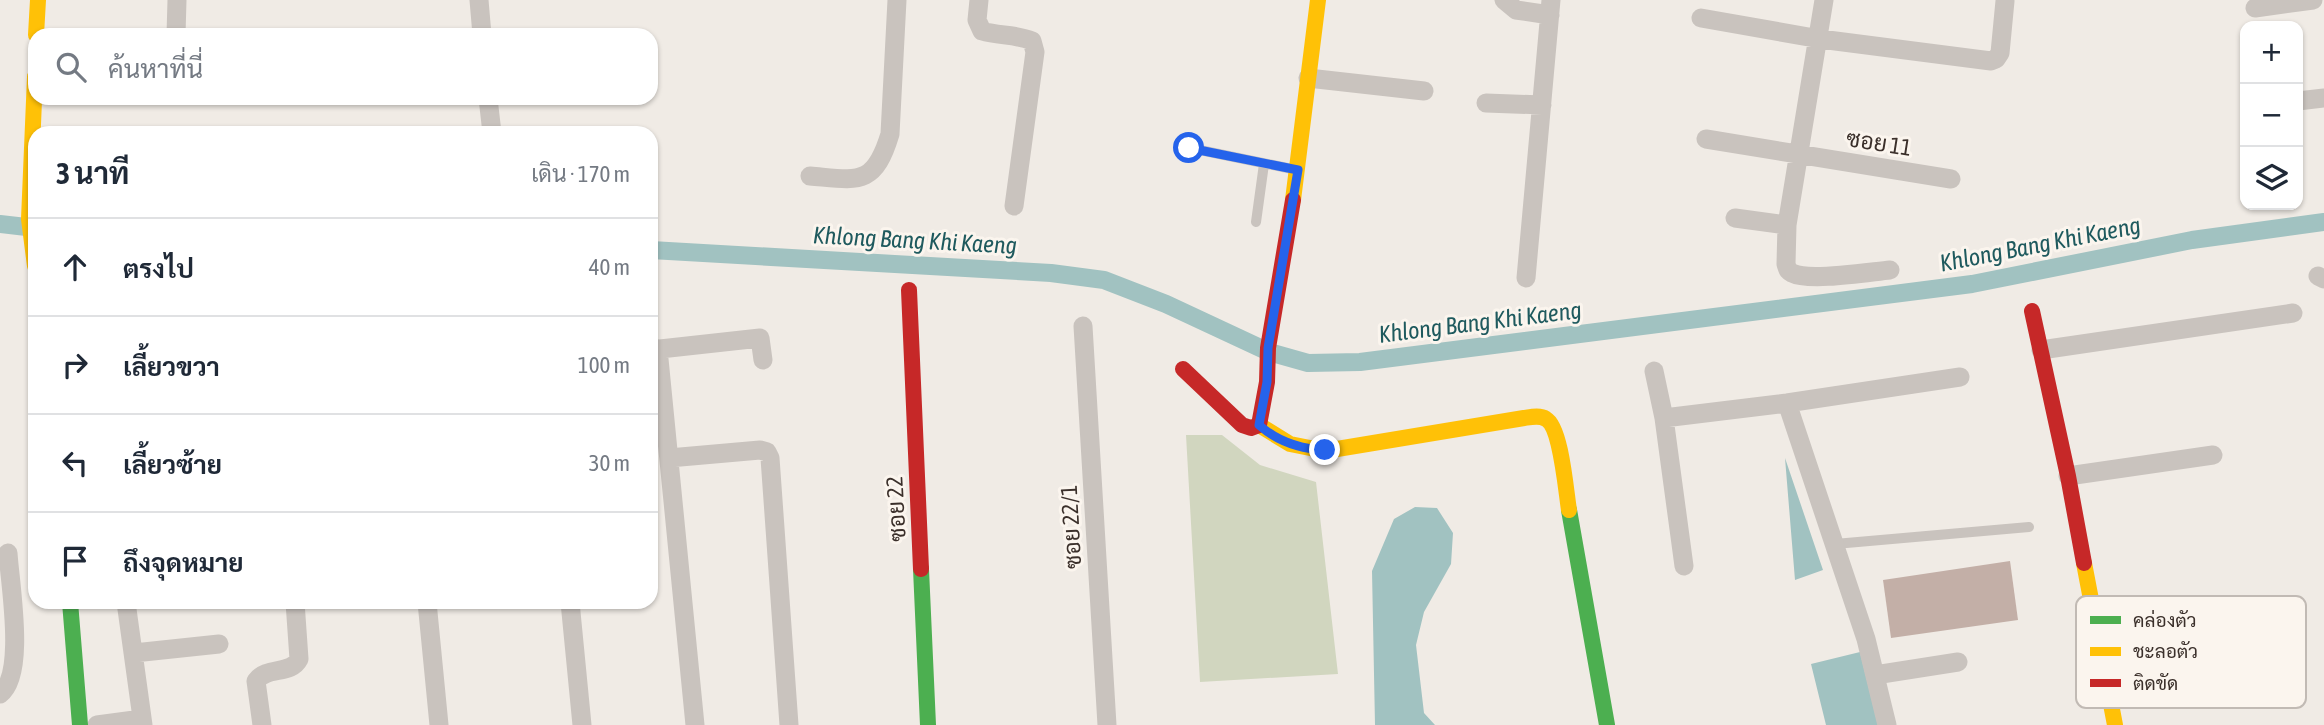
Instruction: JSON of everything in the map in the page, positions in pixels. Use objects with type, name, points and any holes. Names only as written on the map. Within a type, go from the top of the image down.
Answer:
[{"type":"street","points":[[36,28],[38,0]]},
{"type":"street","points":[[177,0],[177,28]]},
{"type":"street","points":[[479,0],[481,28]]},
{"type":"street","points":[[810,177],[853,179],[868,175],[884,154],[891,124],[897,0]]},
{"type":"street","points":[[979,0],[977,20],[982,31],[993,35],[1020,36],[1032,41],[1035,52],[1014,206]]},
{"type":"street","points":[[1183,369],[1242,425],[1255,429],[1259,425],[1267,382],[1268,348],[1298,170],[1318,0]]},
{"type":"street","points":[[1504,0],[1516,10],[1551,7],[1527,278]]},
{"type":"street","points":[[1824,0],[1820,38],[1787,225],[1786,264],[1793,274],[1812,277],[1889,270]]},
{"type":"street","points":[[2255,8],[2314,0]]},
{"type":"street","points":[[1701,18],[1820,38],[1991,61],[2000,53],[2005,1]]},
{"type":"street","points":[[1308,78],[1424,91]]},
{"type":"street","points":[[2303,100],[2324,98]]},
{"type":"street","points":[[1486,103],[1542,105]]},
{"type":"street","points":[[34,105],[34,126]]},
{"type":"street","points":[[489,105],[491,126]]},
{"type":"street","name":"ซอย 11","points":[[1706,139],[1951,179]]},
{"type":"street","points":[[1735,218],[1787,225]]},
{"type":"street","name":"ซอย 22","points":[[908,290],[928,725]]},
{"type":"street","points":[[2032,312],[2091,596]]},
{"type":"street","points":[[2041,350],[2292,313]]},
{"type":"street","name":"ซอย 22/1","points":[[1083,326],[1107,725]]},
{"type":"street","points":[[658,350],[760,338],[763,360]]},
{"type":"street","points":[[1654,370],[1664,418],[1684,566]]},
{"type":"street","points":[[658,373],[695,725]]},
{"type":"street","points":[[1664,418],[1960,377]]},
{"type":"street","points":[[1787,403],[1835,544],[1875,675],[1887,725]]},
{"type":"street","points":[[1259,425],[1289,444],[1309,450],[1325,450],[1524,418],[1539,416],[1548,419],[1554,426],[1557,438],[1607,725]]},
{"type":"street","points":[[669,458],[760,450],[767,452],[770,458],[789,725]]},
{"type":"street","points":[[2068,476],[2213,456]]},
{"type":"street","points":[[0,694],[6,690],[12,679],[15,659],[8,553]]},
{"type":"street","points":[[71,609],[80,725]]},
{"type":"street","points":[[97,725],[143,722],[127,609]]},
{"type":"street","points":[[262,725],[256,681],[260,676],[293,667],[299,659],[295,609]]},
{"type":"street","points":[[428,609],[439,725]]},
{"type":"street","points":[[571,609],[582,725]]},
{"type":"street","points":[[134,653],[219,644]]},
{"type":"street","points":[[1875,675],[1958,662]]},
{"type":"lane","points":[[1189,148],[1298,170]]},
{"type":"lane","points":[[1256,222],[1264,164]]},
{"type":"lane","points":[[1835,544],[2029,527]]},
{"type":"green space","points":[[1186,435],[1222,435],[1260,465],[1316,482],[1338,674],[1200,682]]},
{"type":"water","points":[[1785,458],[1823,570],[1795,580]]},
{"type":"water","points":[[1415,507],[1437,508],[1453,533],[1451,564],[1424,612],[1416,645],[1424,713],[1435,725],[1375,725],[1372,571],[1394,519]]},
{"type":"water","points":[[1860,652],[1878,725],[1826,725],[1811,664]]},
{"type":"building","points":[[2010,561],[2018,620],[1891,638],[1883,580]]},
{"type":"waterway","name":"Khlong Bang Khi Kaeng","points":[[658,250],[1051,273],[1104,280],[1166,304],[1269,352],[1308,363],[1360,362],[1972,284],[2192,240],[2324,222]]},
{"type":"waterway","name":"Khlong Bang Khi Kaeng","points":[[0,224],[28,227]]},
{"type":"traffic: fast","points":[[1569,510],[1607,725]]},
{"type":"traffic: fast","points":[[921,569],[928,725]]},
{"type":"traffic: fast","points":[[71,609],[80,725]]},
{"type":"traffic: slow","points":[[36,28],[38,0]]},
{"type":"traffic: slow","points":[[1293,200],[1318,0]]},
{"type":"traffic: slow","points":[[33,126],[34,105]]},
{"type":"traffic: slow","points":[[1259,425],[1290,444],[1325,451],[1541,417],[1551,424],[1555,434],[1569,510]]},
{"type":"traffic: slow","points":[[2084,563],[2090,596]]},
{"type":"traffic: slow","points":[[2112,708],[2115,725]]},
{"type":"traffic: jam","points":[[1183,369],[1242,425],[1251,428],[1259,425],[1267,382],[1268,348],[1293,200]]},
{"type":"traffic: jam","points":[[909,290],[921,569]]},
{"type":"traffic: jam","points":[[2032,311],[2084,563]]},
{"type":"route","points":[[1189,148],[1298,170],[1268,348],[1267,382],[1259,425],[1289,444],[1309,450],[1325,450]]}]
